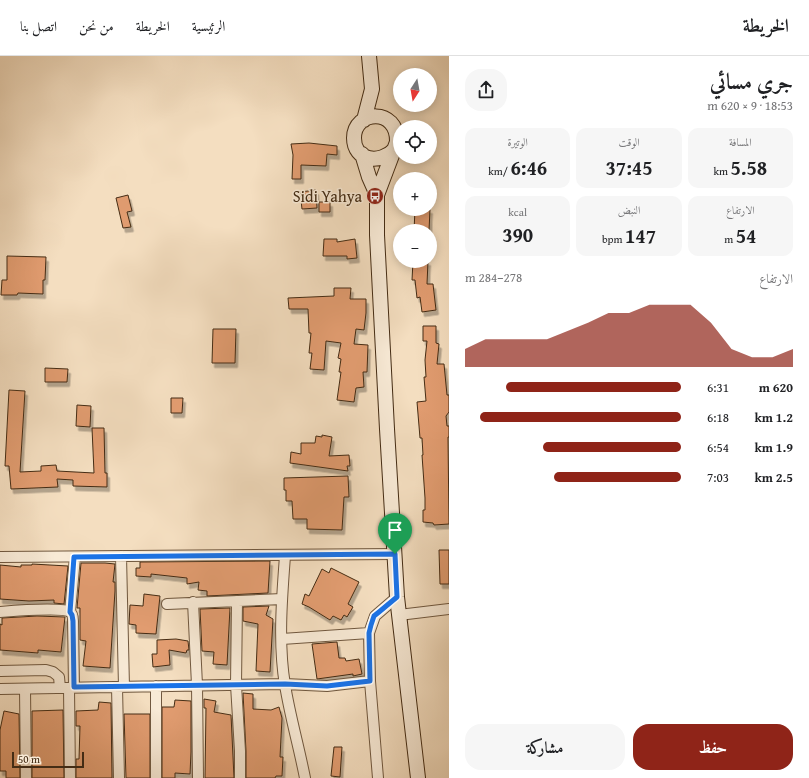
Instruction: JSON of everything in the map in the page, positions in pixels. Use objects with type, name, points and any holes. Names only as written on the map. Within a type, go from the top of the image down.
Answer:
[{"type":"street","points":[[369,56],[372,90],[384,118]]},
{"type":"street","points":[[364,120],[372,90]]},
{"type":"street","points":[[393,125],[384,118],[377,116],[364,120],[359,124],[354,136],[355,143],[362,154],[369,177],[377,195],[387,429],[397,597],[418,778]]},
{"type":"street","points":[[362,154],[368,158],[376,160],[390,155],[393,151]]},
{"type":"street","points":[[377,195],[393,154]]},
{"type":"street","points":[[0,557],[395,554]]},
{"type":"street","points":[[119,778],[121,556]]},
{"type":"street","points":[[285,556],[282,599],[282,639],[285,684],[305,778]]},
{"type":"street","points":[[70,778],[68,688],[73,621],[70,612],[74,557]]},
{"type":"street","points":[[378,778],[370,681],[369,633],[374,616],[397,597]]},
{"type":"street","points":[[167,604],[282,599]]},
{"type":"street","points":[[237,601],[236,685],[240,778]]},
{"type":"street","points":[[193,602],[197,685],[198,778]]},
{"type":"street","points":[[399,615],[449,609]]},
{"type":"street","points":[[0,612],[60,610],[70,612]]},
{"type":"street","points":[[282,639],[369,633]]},
{"type":"street","points":[[0,671],[46,670],[58,674],[68,688]]},
{"type":"street","points":[[0,689],[285,684],[327,686],[370,681]]},
{"type":"street","points":[[156,686],[156,778]]},
{"type":"street","points":[[25,688],[26,778]]},
{"type":"building","points":[[309,143],[337,146],[337,155],[327,154],[326,166],[301,165],[301,179],[292,179],[293,155],[291,144]]},
{"type":"building","points":[[316,190],[317,208],[302,209],[300,192]]},
{"type":"building","points":[[128,195],[132,211],[127,212],[131,227],[123,228],[116,198]]},
{"type":"building","points":[[319,202],[330,202],[330,212],[319,212]]},
{"type":"building","points":[[415,216],[430,216],[429,224],[414,224]]},
{"type":"building","points":[[324,239],[337,239],[337,242],[355,239],[357,258],[347,259],[347,256],[323,256]]},
{"type":"building","points":[[7,256],[46,257],[43,294],[18,293],[17,295],[1,295],[2,280],[7,280]]},
{"type":"building","points":[[413,268],[428,268],[427,284],[433,284],[436,310],[422,312],[420,297],[417,298],[415,280],[412,280]]},
{"type":"building","points":[[334,288],[351,288],[350,299],[366,299],[364,330],[356,329],[354,344],[368,345],[367,372],[363,372],[364,387],[356,388],[354,402],[337,400],[341,372],[339,372],[341,359],[338,358],[341,343],[326,341],[324,370],[310,369],[312,353],[309,353],[311,333],[309,333],[308,309],[289,309],[288,298],[334,296]]},
{"type":"building","points":[[423,326],[436,326],[436,343],[439,344],[437,364],[444,364],[447,395],[449,395],[449,412],[446,416],[447,426],[449,426],[449,524],[434,525],[433,523],[423,522],[425,498],[423,455],[417,402],[426,401],[424,377],[426,377],[425,360],[427,341],[423,341]]},
{"type":"building","points":[[213,329],[236,329],[235,363],[212,363]]},
{"type":"building","points":[[45,368],[68,369],[67,382],[45,382]]},
{"type":"building","points":[[9,390],[25,391],[20,472],[41,471],[41,466],[56,465],[57,471],[94,473],[92,428],[104,428],[105,473],[107,473],[107,487],[73,486],[73,480],[57,479],[58,487],[11,489],[9,466],[5,466]]},
{"type":"building","points":[[171,398],[183,398],[182,413],[171,413]]},
{"type":"building","points":[[77,405],[91,406],[90,427],[76,426]]},
{"type":"building","points":[[322,435],[332,437],[329,456],[349,455],[350,466],[347,466],[348,471],[290,463],[291,452],[301,454],[301,443],[315,443],[316,436],[322,437]]},
{"type":"building","points":[[348,476],[349,497],[344,497],[342,530],[307,529],[307,519],[293,519],[292,501],[286,501],[284,478]]},
{"type":"building","points":[[439,550],[449,550],[449,584],[440,584]]},
{"type":"building","points":[[270,561],[268,593],[207,596],[207,591],[198,590],[199,582],[187,584],[187,578],[151,574],[151,577],[136,576],[136,568],[140,568],[140,562]]},
{"type":"building","points":[[81,563],[115,564],[113,582],[115,582],[115,591],[110,668],[83,666],[86,641],[80,640],[80,608],[77,608]]},
{"type":"building","points":[[32,564],[68,566],[64,604],[54,603],[54,600],[29,601],[0,599],[0,565],[21,567],[21,565]]},
{"type":"building","points":[[331,568],[359,582],[348,604],[353,607],[347,617],[344,615],[341,620],[333,616],[330,620],[302,604],[305,594],[309,596],[322,569],[329,573]]},
{"type":"building","points":[[144,594],[160,596],[156,634],[136,633],[136,625],[129,624],[130,605],[143,606]]},
{"type":"building","points":[[269,606],[266,615],[273,619],[270,672],[256,671],[258,624],[243,621],[243,607]]},
{"type":"building","points":[[230,608],[227,665],[213,664],[214,652],[202,651],[200,609]]},
{"type":"building","points":[[37,616],[65,617],[61,652],[38,650],[38,653],[0,650],[0,624],[2,625],[2,618]]},
{"type":"building","points":[[176,639],[188,641],[189,650],[187,650],[186,653],[169,650],[170,665],[153,667],[152,654],[157,654],[157,640]]},
{"type":"building","points":[[337,642],[339,658],[345,658],[346,661],[359,659],[362,674],[317,679],[312,644]]},
{"type":"building","points":[[243,693],[253,694],[253,709],[271,710],[279,707],[282,718],[280,757],[283,757],[282,776],[276,776],[275,778],[246,778]]},
{"type":"building","points":[[204,699],[216,701],[214,712],[231,715],[234,778],[205,778],[206,708],[204,708]]},
{"type":"building","points":[[175,700],[191,701],[190,774],[175,773],[175,778],[162,778],[162,707],[174,707]]},
{"type":"building","points":[[99,702],[111,703],[112,778],[76,778],[76,759],[79,759],[80,726],[76,726],[76,711],[98,710]]},
{"type":"building","points":[[63,710],[64,778],[32,778],[32,711]]},
{"type":"building","points":[[4,711],[19,714],[20,778],[6,778],[6,771],[0,771],[0,730]]},
{"type":"building","points":[[124,714],[150,714],[150,778],[126,778]]},
{"type":"building","points":[[334,747],[342,747],[340,777],[331,776]]},
{"type":"place","name":"Sidi Yahya","points":[[375,196]]},
{"type":"route","points":[[395,554],[397,597],[374,616],[371,625],[369,633],[370,681],[327,686],[285,684],[74,687],[73,621],[70,612],[74,557],[395,554]]}]
